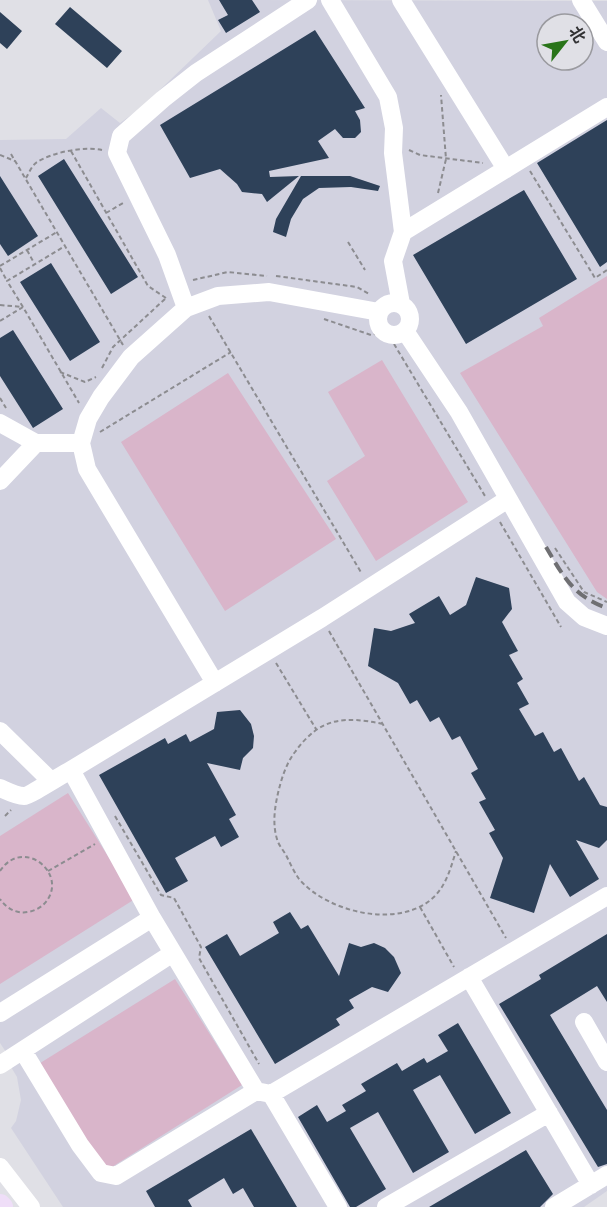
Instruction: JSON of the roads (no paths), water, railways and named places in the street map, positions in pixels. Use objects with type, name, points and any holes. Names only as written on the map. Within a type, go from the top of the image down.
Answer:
[{"type":"street","points":[[189,308],[167,255],[117,153],[121,136],[196,73],[308,0]]},
{"type":"street","points":[[330,0],[388,97],[394,129],[393,153],[402,232],[393,261],[400,304]]},
{"type":"street","points":[[401,0],[506,169]]},
{"type":"street","points":[[581,0],[607,42]]},
{"type":"street","points":[[402,232],[607,107]]},
{"type":"street","points":[[215,683],[87,469],[90,441],[98,423],[101,397],[131,357],[189,308],[218,296],[268,292],[379,312]]},
{"type":"street","points":[[394,333],[410,319],[408,310],[400,304],[390,303],[381,308],[378,323],[394,333],[459,412],[500,504],[567,602],[584,617],[607,626]]},
{"type":"street","points":[[0,423],[36,443],[90,441]]},
{"type":"street","points":[[0,481],[36,443]]},
{"type":"street","points":[[0,788],[24,796],[32,794],[50,780],[71,770],[322,618],[500,504]]},
{"type":"street","points":[[0,731],[50,780]]},
{"type":"street","points":[[71,770],[173,953],[338,1207]]},
{"type":"street","points":[[23,1051],[80,1145],[101,1173],[116,1176],[466,979],[607,896]]},
{"type":"street","points":[[0,1013],[153,918]]},
{"type":"street","points":[[0,1065],[173,953]]},
{"type":"street","points":[[466,979],[591,1185]]},
{"type":"street","points":[[584,1022],[607,1062]]},
{"type":"street","points":[[386,1207],[549,1113]]},
{"type":"street","points":[[0,1167],[31,1207]]},
{"type":"street","points":[[554,1207],[607,1175]]},
{"type":"railway","points":[[546,547],[570,584],[595,603],[607,608]]}]
